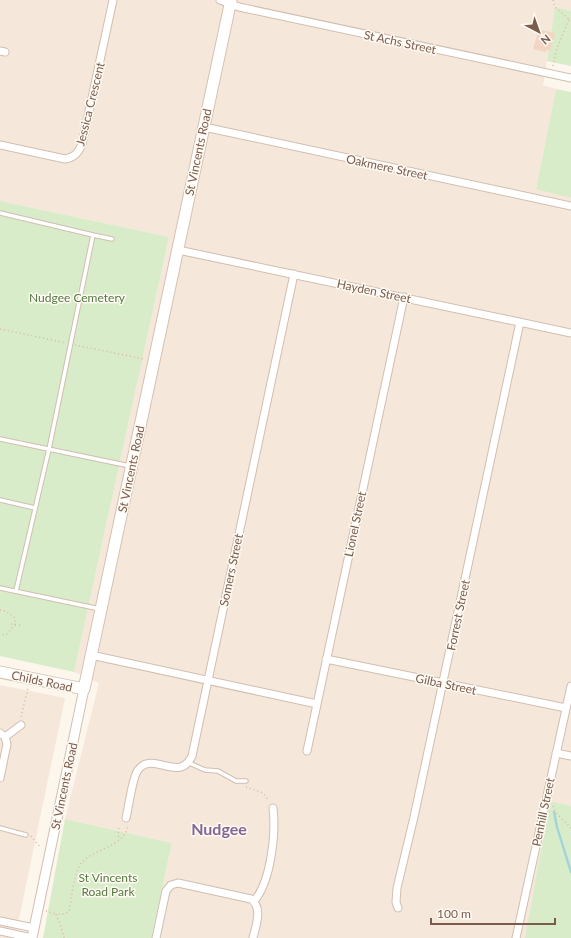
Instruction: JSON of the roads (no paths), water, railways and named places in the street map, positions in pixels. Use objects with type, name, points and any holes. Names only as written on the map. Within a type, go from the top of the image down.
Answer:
[{"type":"main road","name":"St Vincents Road","points":[[84,689],[204,127],[227,1]]},
{"type":"main road","name":"Childs Road","points":[[0,672],[84,689]]},
{"type":"street","name":"Jessica Crescent","points":[[0,145],[65,159],[71,158],[78,152],[82,144],[113,0]]},
{"type":"street","name":"St Achs Street","points":[[227,1],[240,7],[571,78]]},
{"type":"street","name":"Oakmere Street","points":[[204,127],[571,206]]},
{"type":"street","name":"Hayden Street","points":[[178,250],[571,333]]},
{"type":"street","name":"Somers Street","points":[[189,763],[192,756],[294,274]]},
{"type":"street","name":"Lionel Street","points":[[307,751],[404,297]]},
{"type":"street","name":"Forrest Street","points":[[398,908],[396,902],[397,888],[414,817],[520,322]]},
{"type":"street","points":[[92,655],[318,704]]},
{"type":"street","name":"Gilba Street","points":[[326,659],[566,708]]},
{"type":"street","name":"Penhill Street","points":[[516,938],[571,686]]},
{"type":"street","name":"St Vincents Road","points":[[32,938],[84,689]]},
{"type":"street","points":[[0,778],[7,744],[2,735],[21,725]]},
{"type":"street","points":[[556,753],[571,756]]},
{"type":"street","points":[[126,818],[135,775],[142,766],[150,763],[182,768],[189,763]]},
{"type":"street","points":[[254,901],[264,886],[274,841],[275,821],[273,808]]},
{"type":"street","points":[[156,938],[166,891],[175,884],[182,883],[245,896],[254,901],[258,911],[253,938]]},
{"type":"street","points":[[0,921],[34,928]]},
{"type":"street","points":[[0,931],[32,938]]},
{"type":"lane","points":[[0,213],[112,239]]},
{"type":"lane","points":[[16,591],[48,449],[93,235]]},
{"type":"lane","points":[[0,439],[132,466]]},
{"type":"lane","points":[[0,500],[35,508]]},
{"type":"lane","points":[[0,588],[101,609]]},
{"type":"lane","points":[[189,763],[205,770],[218,772],[236,781],[246,781]]},
{"type":"lane","points":[[0,828],[26,835]]},
{"type":"waterway","points":[[554,812],[557,827],[571,872]]},
{"type":"district","name":"Nudgee","points":[[219,828]]},
{"type":"park label","name":"Nudgee Cemetery","points":[[77,297]]},
{"type":"park label","name":"St Vincents Road Park","points":[[108,884]]}]
